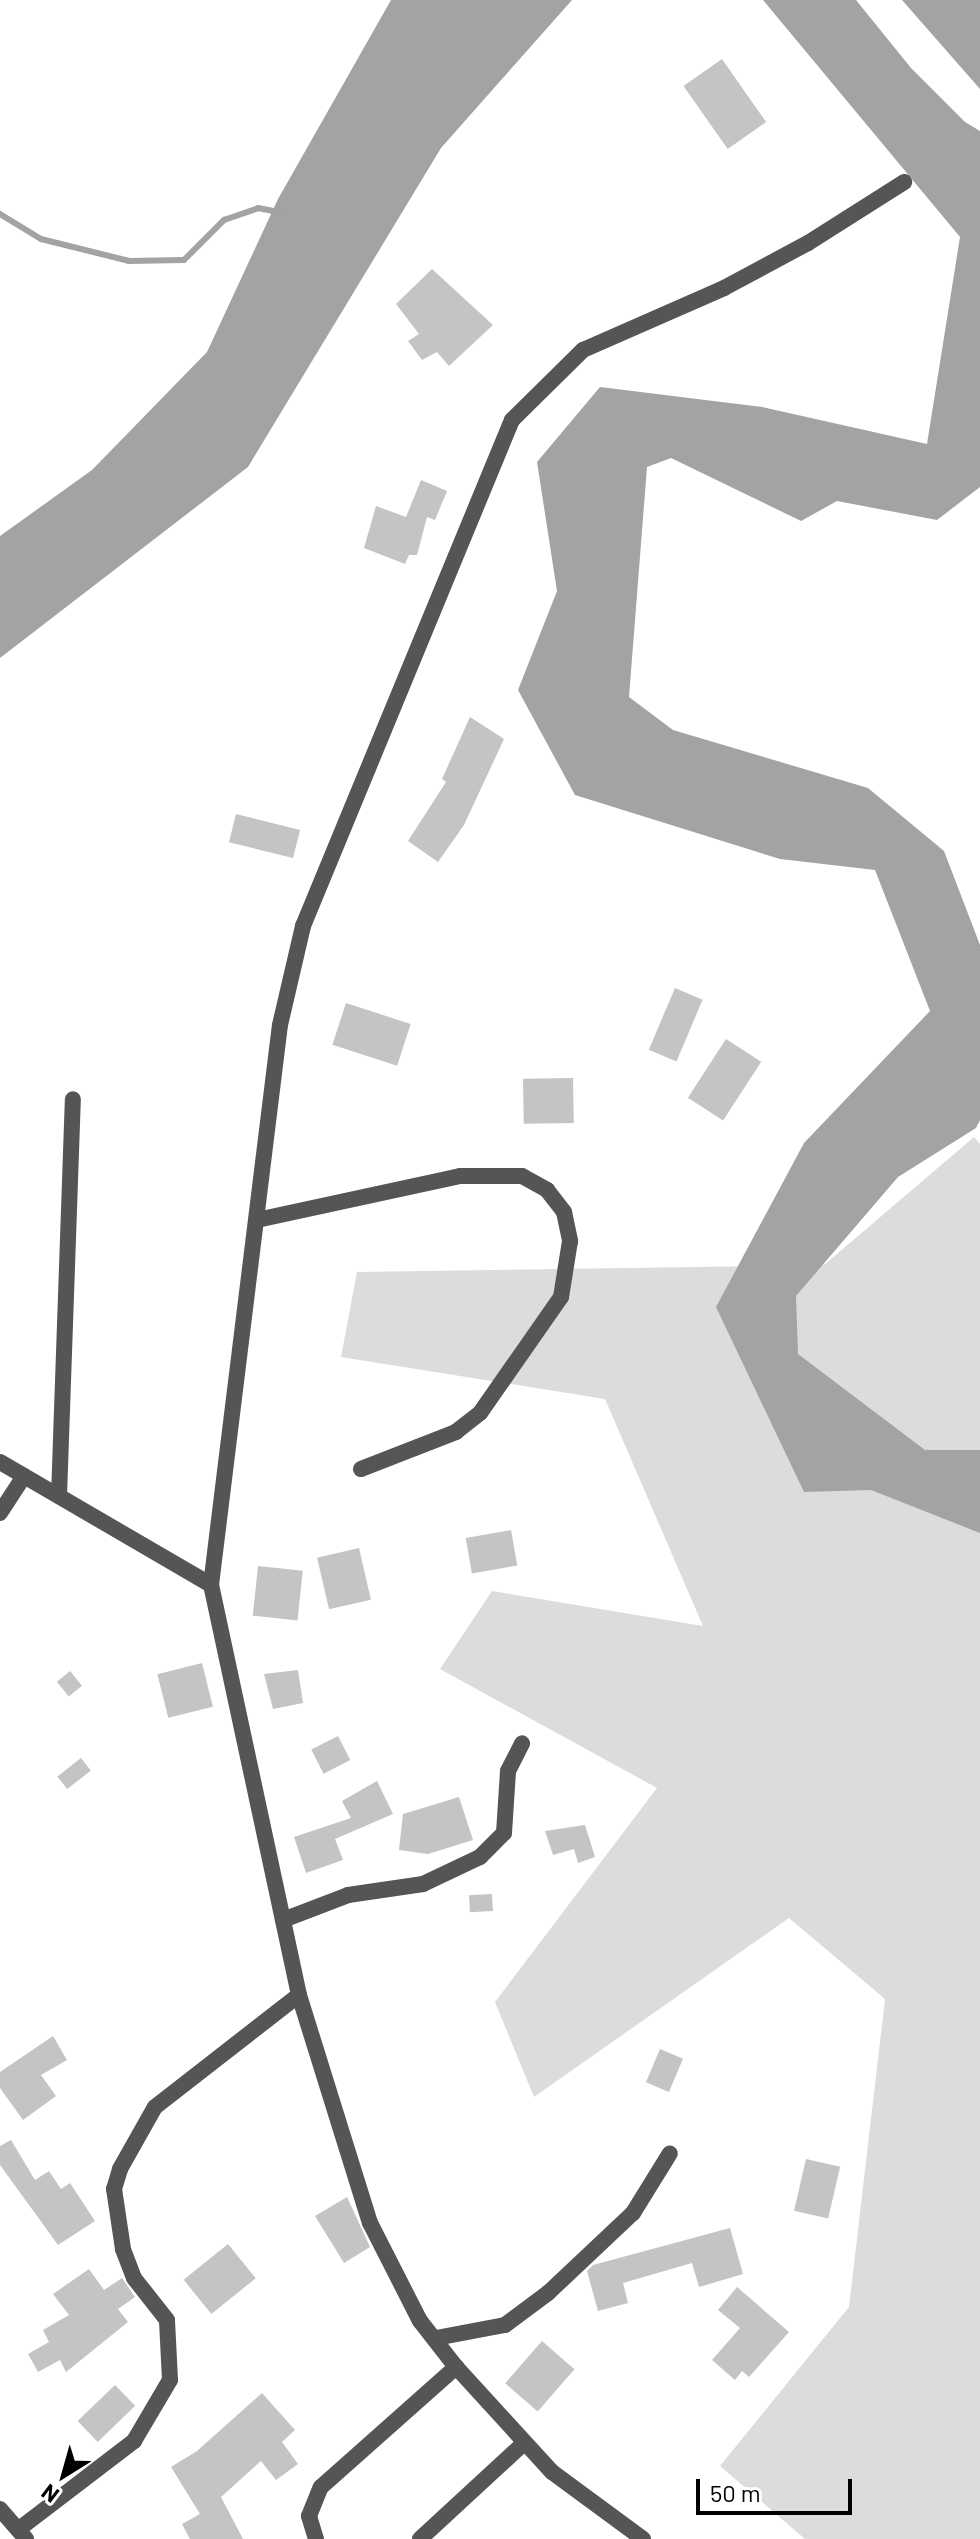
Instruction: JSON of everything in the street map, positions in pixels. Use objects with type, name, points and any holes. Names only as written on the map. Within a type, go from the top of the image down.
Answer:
[{"type":"street","points":[[643,2539],[552,2472],[456,2367],[420,2321],[370,2223],[299,1995],[211,1585],[280,1025],[303,926],[512,420],[583,350],[724,288],[808,243],[904,182]]},
{"type":"street","points":[[59,1496],[73,1099]]},
{"type":"street","points":[[257,1220],[460,1176],[522,1176],[547,1190],[564,1212],[570,1241],[561,1297],[489,1402],[456,1432],[361,1469]]},
{"type":"street","points":[[0,1462],[211,1585]]},
{"type":"street","points":[[0,1513],[24,1476]]},
{"type":"street","points":[[283,1920],[348,1895],[423,1884],[480,1857],[504,1833],[508,1771],[522,1743]]},
{"type":"street","points":[[0,2509],[22,2534],[134,2441],[170,2380],[167,2320],[134,2278],[123,2249],[114,2189],[120,2169],[155,2107],[299,1995]]},
{"type":"street","points":[[436,2338],[505,2325],[548,2293],[633,2213],[670,2153]]},
{"type":"street","points":[[316,2539],[309,2516],[321,2487],[456,2367]]},
{"type":"street","points":[[420,2539],[524,2443]]},
{"type":"shaded area","points":[[391,0],[572,0],[441,148],[248,467],[0,658],[0,536],[92,470],[207,352],[278,199]]},
{"type":"shaded area","points":[[763,0],[856,0],[911,68],[965,122],[980,131],[980,487],[937,520],[837,501],[801,521],[671,458],[647,467],[629,697],[673,730],[868,788],[944,851],[980,945],[980,1120],[976,1128],[898,1177],[796,1296],[798,1354],[925,1450],[980,1450],[980,1533],[871,1490],[804,1492],[716,1307],[804,1143],[930,1011],[875,870],[780,859],[575,795],[518,690],[557,591],[537,462],[600,387],[762,407],[927,444],[960,237]]},
{"type":"shaded area","points":[[902,0],[980,0],[980,89]]},
{"type":"shaded area","points":[[974,1137],[980,1144],[980,2539],[805,2539],[720,2466],[849,2307],[885,1999],[789,1918],[534,2097],[495,2002],[657,1788],[440,1669],[492,1591],[703,1626],[605,1399],[341,1357],[357,1272],[824,1265]]},
{"type":"building","points":[[722,59],[766,122],[728,149],[683,86]]},
{"type":"building","points":[[432,269],[493,325],[449,366],[437,352],[422,360],[408,341],[419,334],[396,304]]},
{"type":"building","points":[[421,480],[447,491],[435,520],[427,517],[417,555],[409,555],[405,564],[364,548],[376,506],[406,517]]},
{"type":"building","points":[[470,717],[504,739],[464,825],[438,862],[408,841],[446,782],[442,779]]},
{"type":"building","points":[[236,814],[300,830],[293,858],[229,842]]},
{"type":"building","points":[[675,988],[703,1000],[676,1061],[649,1050]]},
{"type":"building","points":[[346,1003],[411,1024],[397,1066],[332,1045]]},
{"type":"building","points":[[726,1039],[761,1062],[723,1121],[688,1098]]},
{"type":"building","points":[[573,1078],[574,1123],[524,1124],[523,1079]]},
{"type":"building","points":[[511,1530],[517,1565],[472,1573],[466,1538]]},
{"type":"building","points":[[359,1548],[371,1600],[329,1609],[317,1558]]},
{"type":"building","points":[[258,1566],[303,1571],[298,1620],[253,1616]]},
{"type":"building","points":[[202,1663],[213,1707],[168,1718],[157,1674]]},
{"type":"building","points":[[298,1670],[303,1703],[273,1709],[264,1674]]},
{"type":"building","points":[[70,1671],[82,1686],[69,1696],[57,1682]]},
{"type":"building","points":[[338,1736],[350,1760],[324,1774],[311,1750]]},
{"type":"building","points":[[81,1758],[91,1771],[67,1789],[57,1776]]},
{"type":"building","points":[[377,1781],[393,1814],[335,1839],[343,1860],[306,1873],[294,1837],[351,1818],[342,1801]]},
{"type":"building","points":[[459,1797],[473,1840],[428,1854],[399,1850],[403,1814]]},
{"type":"building","points":[[585,1825],[595,1857],[578,1863],[574,1849],[553,1855],[545,1831]]},
{"type":"building","points":[[492,1894],[493,1911],[470,1912],[469,1895]]},
{"type":"building","points":[[53,2036],[67,2060],[41,2075],[56,2096],[23,2120],[0,2088],[0,2072]]},
{"type":"building","points":[[660,2049],[683,2059],[669,2092],[646,2082]]},
{"type":"building","points":[[11,2140],[35,2180],[49,2171],[61,2189],[70,2183],[95,2221],[58,2245],[0,2165],[0,2146]]},
{"type":"building","points":[[806,2159],[840,2167],[828,2219],[794,2211]]},
{"type":"building","points":[[347,2197],[370,2247],[344,2263],[315,2216]]},
{"type":"building","points":[[730,2228],[743,2274],[699,2287],[692,2263],[623,2283],[628,2303],[598,2311],[587,2271],[593,2265]]},
{"type":"building","points":[[228,2244],[256,2278],[211,2314],[184,2280]]},
{"type":"building","points":[[89,2269],[104,2290],[122,2278],[135,2297],[118,2309],[128,2322],[66,2372],[60,2360],[38,2372],[28,2354],[49,2342],[43,2330],[69,2315],[53,2294]]},
{"type":"building","points":[[737,2287],[789,2332],[749,2377],[742,2371],[735,2380],[712,2360],[740,2328],[718,2310]]},
{"type":"building","points":[[542,2341],[574,2369],[538,2411],[505,2383]]},
{"type":"building","points":[[115,2385],[135,2406],[98,2442],[78,2421]]},
{"type":"building","points":[[262,2393],[295,2430],[282,2442],[298,2464],[276,2480],[261,2461],[221,2497],[243,2539],[190,2539],[182,2524],[200,2514],[171,2467],[197,2451]]},
{"type":"waterway","points":[[0,214],[41,239],[129,261],[184,260],[224,220],[258,208],[279,212]]}]
